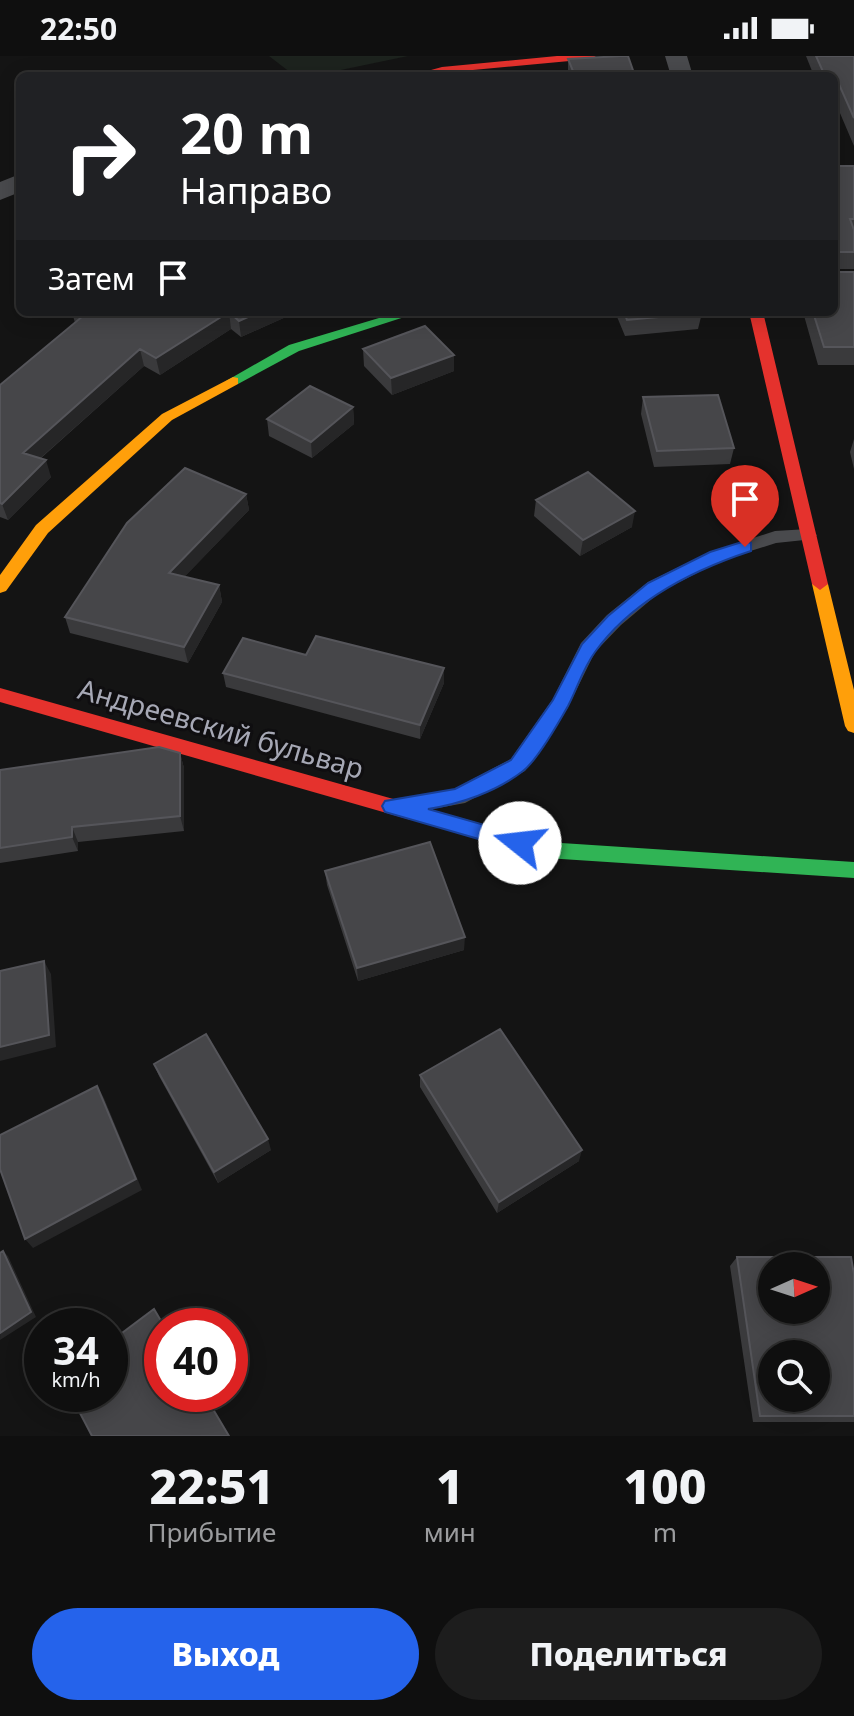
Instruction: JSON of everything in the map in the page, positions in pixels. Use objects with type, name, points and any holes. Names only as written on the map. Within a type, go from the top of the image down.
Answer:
[{"type":"street","points":[[433,72],[591,56]]},
{"type":"street","points":[[0,587],[42,529],[167,417],[294,348],[400,316]]},
{"type":"street","points":[[757,316],[854,726]]},
{"type":"street","name":"Андреевский бульвар","points":[[0,695],[546,850],[854,870]]},
{"type":"lane","points":[[391,806],[458,797],[518,765],[560,704],[588,648],[614,620],[654,587],[716,556],[775,537],[808,535]]},
{"type":"shaded area","points":[[269,56],[408,56],[331,72],[290,72]]},
{"type":"building","points":[[628,56],[634,72],[573,72],[568,59]]},
{"type":"building","points":[[816,56],[854,56],[854,118],[838,82],[838,72],[823,72]]},
{"type":"building","points":[[838,166],[854,166],[854,219],[850,219],[854,230],[854,252],[838,252]]},
{"type":"building","points":[[838,272],[854,272],[854,347],[824,347],[814,316],[838,316]]},
{"type":"building","points":[[83,316],[223,316],[156,358],[140,349],[23,453],[46,460],[2,504],[0,385]]},
{"type":"building","points":[[233,316],[250,316],[239,321]]},
{"type":"building","points":[[626,316],[670,316],[627,320]]},
{"type":"building","points":[[425,326],[454,355],[391,378],[363,349]]},
{"type":"building","points":[[310,386],[353,407],[311,442],[267,419]]},
{"type":"building","points":[[718,395],[734,448],[657,451],[643,397]]},
{"type":"building","points":[[185,468],[246,494],[169,573],[219,585],[184,647],[65,617],[127,523]]},
{"type":"building","points":[[588,472],[635,511],[583,540],[536,500]]},
{"type":"building","points":[[316,636],[444,668],[420,725],[223,673],[243,638],[306,655]]},
{"type":"building","points":[[159,747],[180,753],[180,816],[72,827],[72,837],[0,848],[0,770]]},
{"type":"building","points":[[430,842],[465,937],[357,968],[325,871]]},
{"type":"building","points":[[44,961],[49,1035],[0,1047],[0,971]]},
{"type":"building","points":[[500,1029],[582,1150],[499,1202],[420,1075]]},
{"type":"building","points":[[206,1034],[268,1139],[214,1172],[154,1064]]},
{"type":"building","points":[[97,1086],[136,1179],[25,1239],[0,1169],[0,1135]]},
{"type":"building","points":[[3,1251],[29,1308],[24,1308],[24,1317],[0,1333],[0,1253]]},
{"type":"building","points":[[737,1257],[758,1257],[758,1324],[830,1324],[830,1257],[851,1257],[854,1274],[854,1416],[760,1416],[759,1412],[830,1412],[830,1340],[758,1340],[758,1402]]},
{"type":"building","points":[[144,1316],[144,1412],[215,1412],[229,1436],[92,1436],[79,1412],[128,1412],[128,1328]]},
{"type":"traffic: fast","points":[[233,381],[294,348],[400,316]]},
{"type":"traffic: fast","points":[[411,812],[546,850],[854,870]]},
{"type":"traffic: slow","points":[[0,587],[42,529],[167,417],[233,381]]},
{"type":"traffic: slow","points":[[820,584],[854,726]]},
{"type":"traffic: jam","points":[[433,72],[591,56]]},
{"type":"traffic: jam","points":[[757,316],[820,584]]},
{"type":"traffic: jam","points":[[0,695],[411,812]]},
{"type":"route","points":[[520,843],[391,806],[458,797],[518,765],[560,704],[588,648],[614,620],[654,587],[716,556],[745,547]]}]
